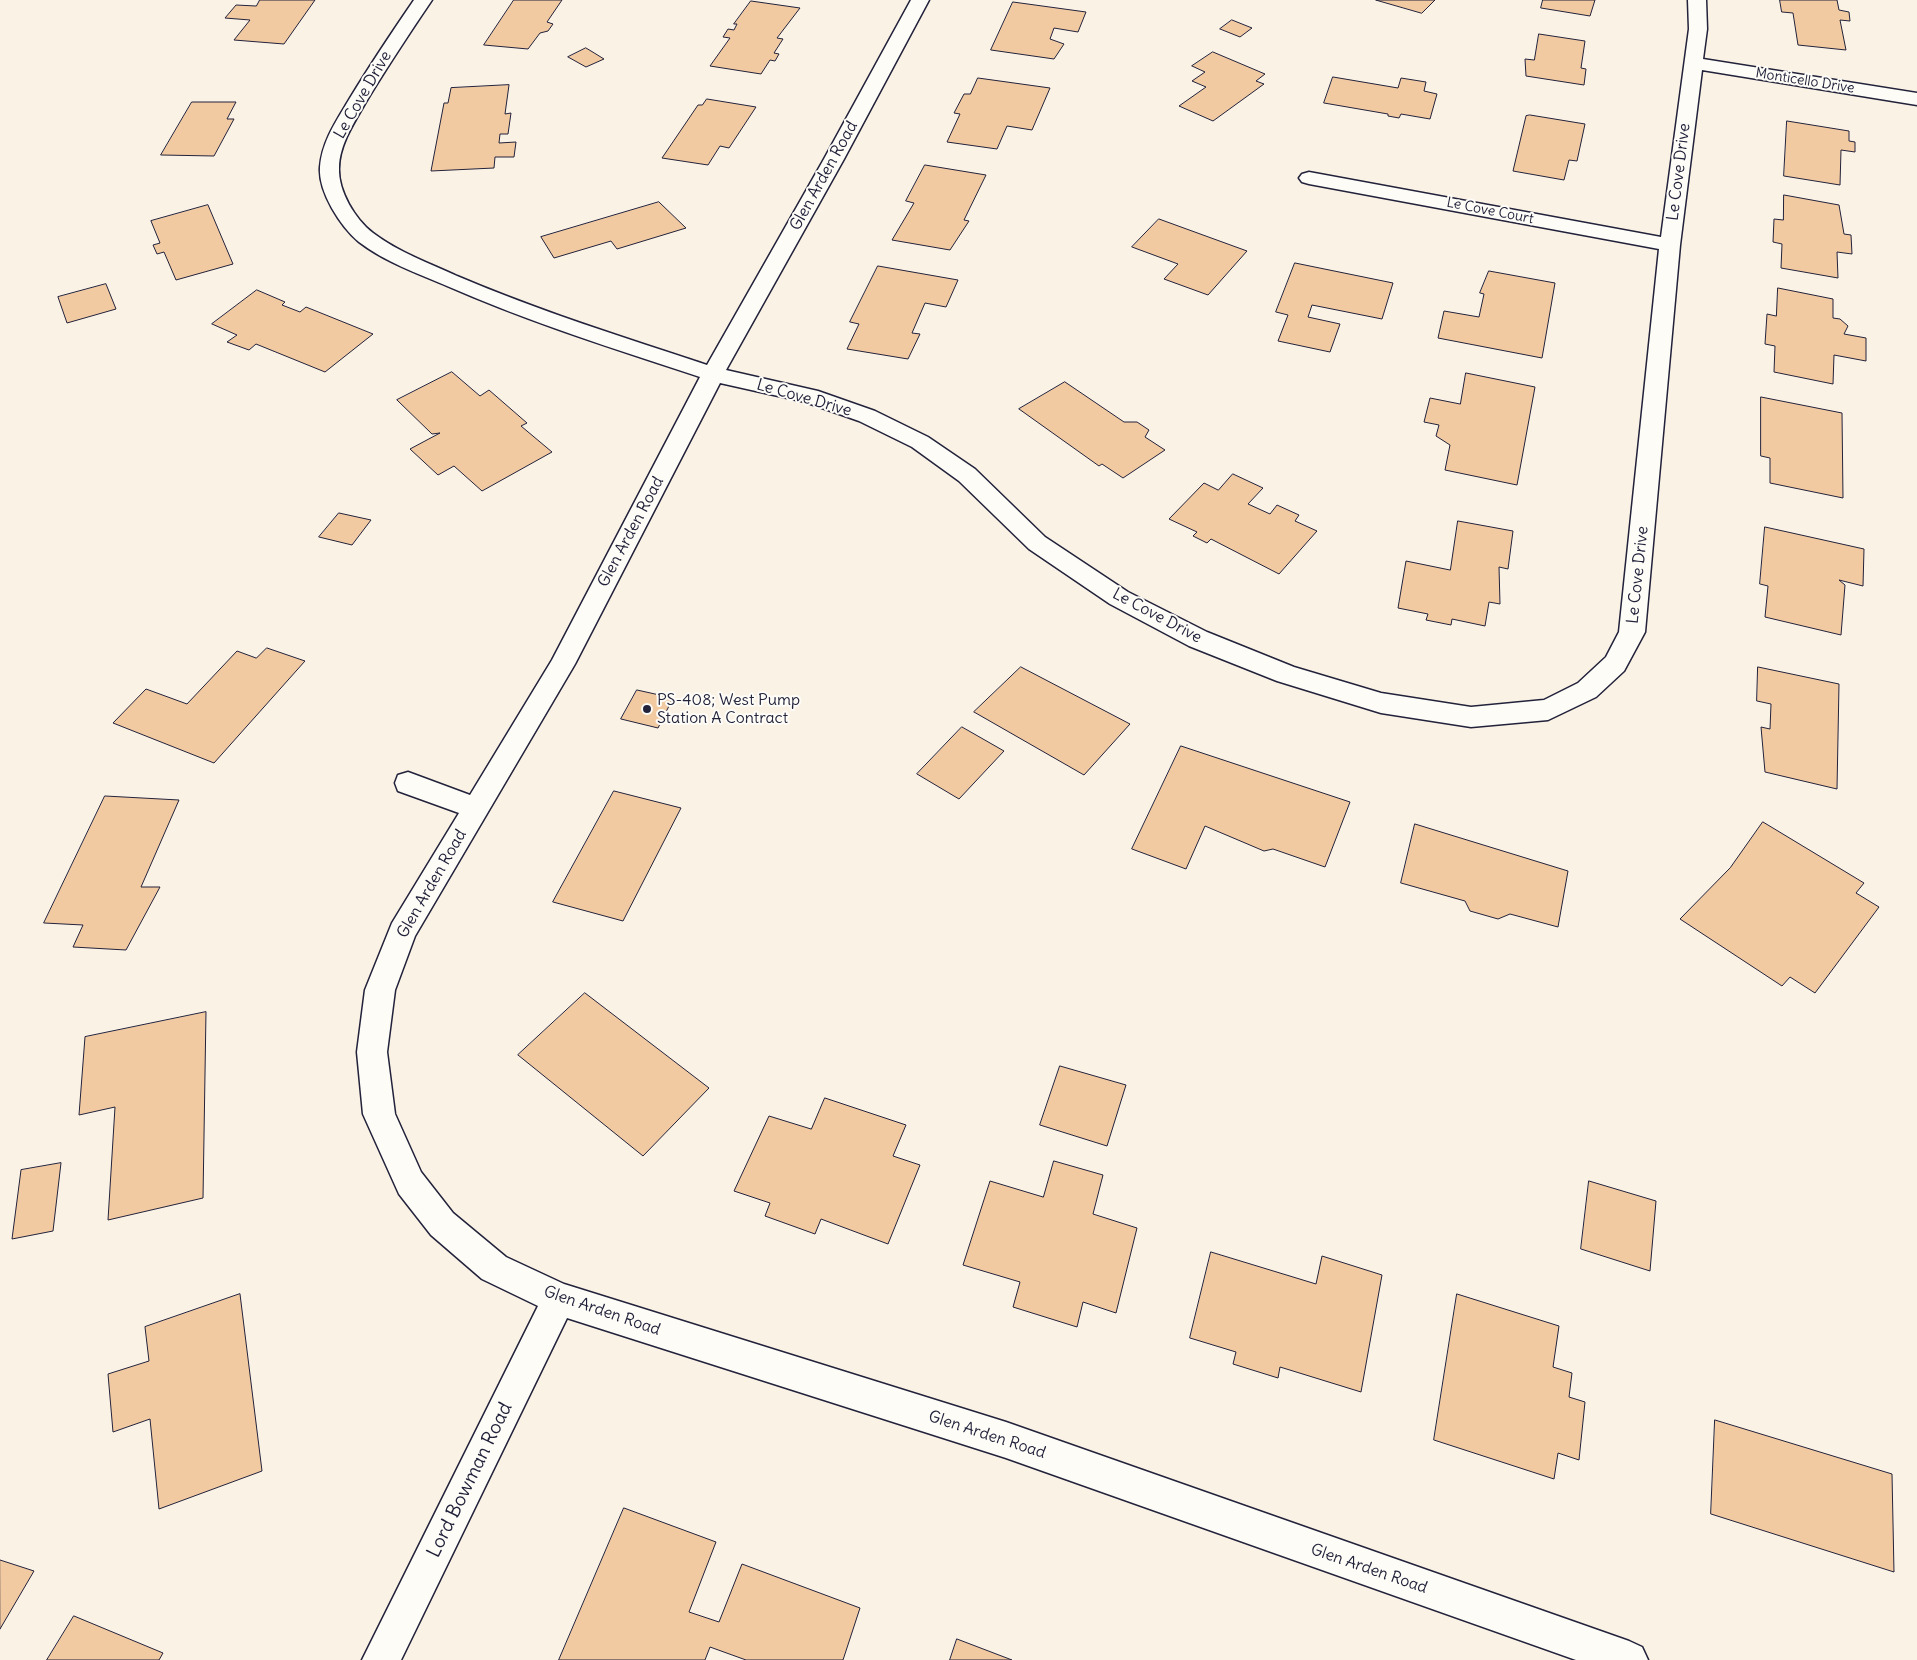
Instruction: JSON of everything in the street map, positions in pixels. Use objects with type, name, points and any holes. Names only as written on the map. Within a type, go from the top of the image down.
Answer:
[{"type":"street","name":"Le Cove Drive","points":[[424,0],[380,63],[337,136],[329,168],[336,199],[348,219],[366,237],[397,257],[473,290],[572,328],[714,374],[810,396],[867,416],[920,442],[966,475],[1037,543],[1119,598],[1198,639],[1286,674],[1381,703],[1471,717],[1548,710],[1587,690],[1615,664],[1632,632],[1670,245],[1698,29],[1697,0]]},
{"type":"street","name":"Glen Arden Road","points":[[920,0],[839,151],[714,374],[562,664],[402,932],[380,990],[372,1052],[380,1114],[410,1183],[442,1224],[494,1268],[559,1299],[1006,1440],[1629,1660]]},
{"type":"street","name":"Monticello Drive","points":[[1693,63],[1917,99]]},
{"type":"street","name":"Le Cove Court","points":[[1309,178],[1670,245]]},
{"type":"street","points":[[408,783],[476,808]]},
{"type":"street","name":"Lord Bowman Road","points":[[381,1660],[559,1299]]},
{"type":"building","points":[[260,0],[315,0],[284,44],[234,40],[250,20],[225,18],[236,5],[256,6]]},
{"type":"building","points":[[514,0],[562,0],[547,22],[553,24],[548,31],[540,33],[528,49],[484,45]]},
{"type":"building","points":[[1376,0],[1435,0],[1422,13]]},
{"type":"building","points":[[1543,0],[1595,0],[1590,16],[1541,8]]},
{"type":"building","points":[[1780,0],[1837,0],[1839,10],[1849,12],[1850,21],[1840,20],[1846,50],[1798,45],[1793,13],[1782,12]]},
{"type":"building","points":[[751,1],[800,8],[777,38],[783,39],[774,53],[779,54],[775,61],[770,60],[761,74],[710,66],[730,38],[723,37],[728,29],[734,30],[737,24],[734,24]]},
{"type":"building","points":[[1013,2],[1086,12],[1078,32],[1054,28],[1050,39],[1064,44],[1054,59],[991,50]]},
{"type":"building","points":[[1232,20],[1252,28],[1240,37],[1220,29]]},
{"type":"building","points":[[1539,34],[1585,41],[1581,68],[1586,69],[1584,85],[1526,76],[1525,59],[1534,60]]},
{"type":"building","points":[[586,48],[604,59],[586,67],[568,57]]},
{"type":"building","points":[[1213,52],[1265,74],[1256,81],[1264,84],[1213,121],[1179,106],[1206,87],[1192,81],[1205,72],[1192,66]]},
{"type":"building","points":[[1333,77],[1398,88],[1401,78],[1426,82],[1424,91],[1437,94],[1430,119],[1401,114],[1399,118],[1388,116],[1388,114],[1324,103]]},
{"type":"building","points":[[978,78],[1050,88],[1032,130],[1007,126],[997,149],[947,142],[960,114],[954,113],[964,94],[970,94]]},
{"type":"building","points":[[509,85],[505,114],[511,113],[508,134],[500,134],[499,143],[516,142],[514,157],[495,157],[494,168],[431,171],[444,103],[448,103],[451,88]]},
{"type":"building","points":[[707,99],[756,107],[729,148],[720,146],[708,165],[662,158],[698,105],[702,105]]},
{"type":"building","points":[[192,102],[236,102],[227,119],[234,119],[214,156],[161,155]]},
{"type":"building","points":[[1530,115],[1585,124],[1577,161],[1569,160],[1564,180],[1513,171],[1526,116]]},
{"type":"building","points":[[1787,121],[1849,131],[1849,141],[1855,142],[1855,152],[1841,150],[1840,185],[1784,176]]},
{"type":"building","points":[[925,165],[986,175],[964,220],[969,221],[950,250],[892,240],[914,203],[906,201]]},
{"type":"building","points":[[1784,195],[1839,205],[1844,234],[1851,235],[1852,254],[1837,252],[1838,278],[1781,268],[1782,244],[1773,242],[1774,219],[1783,220]]},
{"type":"building","points":[[659,202],[686,228],[617,249],[611,241],[554,258],[541,237]]},
{"type":"building","points":[[208,205],[233,264],[176,280],[164,252],[157,254],[153,245],[160,243],[151,221]]},
{"type":"building","points":[[1159,219],[1247,251],[1208,295],[1164,279],[1178,264],[1132,247]]},
{"type":"building","points":[[1295,263],[1393,283],[1382,319],[1312,305],[1308,317],[1340,324],[1330,352],[1278,341],[1288,315],[1276,312]]},
{"type":"building","points":[[878,266],[958,280],[946,307],[925,303],[912,333],[920,334],[908,359],[847,349],[859,324],[850,322]]},
{"type":"building","points":[[1489,271],[1555,283],[1542,358],[1438,338],[1444,311],[1479,317],[1484,294],[1480,293]]},
{"type":"building","points":[[106,284],[116,309],[67,323],[58,297]]},
{"type":"building","points":[[1778,288],[1833,299],[1833,318],[1840,319],[1848,326],[1844,334],[1866,338],[1866,361],[1834,355],[1833,384],[1774,372],[1775,346],[1765,344],[1767,314],[1776,316]]},
{"type":"building","points":[[257,290],[285,302],[282,305],[300,312],[306,307],[373,334],[325,372],[256,344],[249,350],[227,342],[237,335],[212,324]]},
{"type":"building","points":[[452,372],[480,396],[489,390],[527,423],[521,426],[552,452],[482,491],[454,466],[438,475],[410,449],[440,433],[432,434],[397,400]]},
{"type":"building","points":[[1466,373],[1535,387],[1517,485],[1445,470],[1450,445],[1436,436],[1439,425],[1424,422],[1430,398],[1460,404]]},
{"type":"building","points":[[1065,382],[1124,422],[1137,422],[1149,430],[1145,437],[1165,450],[1123,478],[1102,464],[1099,466],[1019,409]]},
{"type":"building","points":[[1761,397],[1842,413],[1843,498],[1770,483],[1770,458],[1761,456]]},
{"type":"building","points":[[1233,474],[1263,488],[1248,504],[1270,514],[1277,505],[1299,515],[1295,521],[1317,531],[1279,574],[1211,539],[1207,543],[1193,536],[1197,532],[1169,519],[1204,483],[1218,490]]},
{"type":"building","points":[[339,513],[371,520],[352,545],[319,537]]},
{"type":"building","points":[[1458,521],[1513,531],[1508,569],[1499,567],[1500,604],[1489,602],[1485,626],[1452,619],[1451,625],[1426,620],[1428,614],[1398,608],[1406,561],[1450,570]]},
{"type":"building","points":[[1765,527],[1864,549],[1863,586],[1839,580],[1845,585],[1841,635],[1765,617],[1768,586],[1760,584]]},
{"type":"building","points":[[267,648],[305,661],[214,763],[113,723],[146,689],[187,704],[237,651],[256,658]]},
{"type":"building","points":[[1021,667],[1130,724],[1084,775],[974,712]]},
{"type":"building","points":[[1758,667],[1839,684],[1837,789],[1765,772],[1761,727],[1770,729],[1771,704],[1757,701]]},
{"type":"building","name":"PS-408; West Pump Station A Contract","points":[[637,690],[673,698],[658,728],[621,719]]},
{"type":"building","points":[[962,727],[1004,751],[959,799],[917,774]]},
{"type":"building","points":[[1181,746],[1350,802],[1325,867],[1273,849],[1264,851],[1205,826],[1186,869],[1132,849]]},
{"type":"building","points":[[614,791],[681,808],[623,921],[553,902]]},
{"type":"building","points":[[105,796],[179,800],[141,887],[160,887],[126,950],[73,947],[83,925],[44,923]]},
{"type":"building","points":[[1763,822],[1864,883],[1856,893],[1879,907],[1815,993],[1790,977],[1782,986],[1680,919],[1730,868]]},
{"type":"building","points":[[1415,824],[1568,871],[1558,927],[1510,914],[1498,919],[1470,911],[1465,901],[1401,883]]},
{"type":"building","points":[[585,993],[709,1088],[643,1156],[518,1055]]},
{"type":"building","points":[[206,1012],[203,1198],[108,1220],[115,1107],[79,1115],[85,1037]]},
{"type":"building","points":[[1060,1066],[1126,1085],[1107,1146],[1040,1125]]},
{"type":"building","points":[[825,1098],[906,1125],[893,1156],[920,1165],[888,1244],[821,1219],[815,1234],[765,1216],[770,1203],[734,1191],[769,1116],[811,1129]]},
{"type":"building","points":[[1054,1161],[1103,1175],[1093,1214],[1137,1228],[1116,1313],[1083,1302],[1077,1327],[1013,1307],[1020,1282],[963,1265],[990,1181],[1043,1197]]},
{"type":"building","points":[[61,1163],[53,1231],[12,1239],[21,1170]]},
{"type":"building","points":[[1589,1181],[1656,1201],[1650,1271],[1581,1249]]},
{"type":"building","points":[[1211,1252],[1316,1284],[1322,1256],[1382,1275],[1361,1392],[1280,1367],[1278,1378],[1233,1364],[1236,1352],[1190,1338]]},
{"type":"building","points":[[240,1294],[262,1471],[159,1509],[150,1419],[113,1432],[108,1374],[149,1361],[145,1327]]},
{"type":"building","points":[[1457,1294],[1559,1326],[1553,1367],[1572,1373],[1569,1397],[1585,1402],[1579,1460],[1558,1453],[1554,1479],[1434,1440]]},
{"type":"building","points":[[1715,1420],[1892,1474],[1894,1572],[1711,1514]]},
{"type":"building","points":[[624,1508],[716,1542],[689,1612],[719,1622],[742,1564],[860,1608],[843,1660],[746,1660],[710,1647],[705,1660],[559,1660]]},
{"type":"building","points":[[0,1560],[34,1571],[0,1629]]},
{"type":"building","points":[[74,1616],[163,1653],[159,1660],[47,1660]]},
{"type":"building","points":[[957,1639],[1012,1660],[950,1660]]},
{"type":"place","name":"PS-408; West Pump Station A Contract","points":[[647,709]]}]
